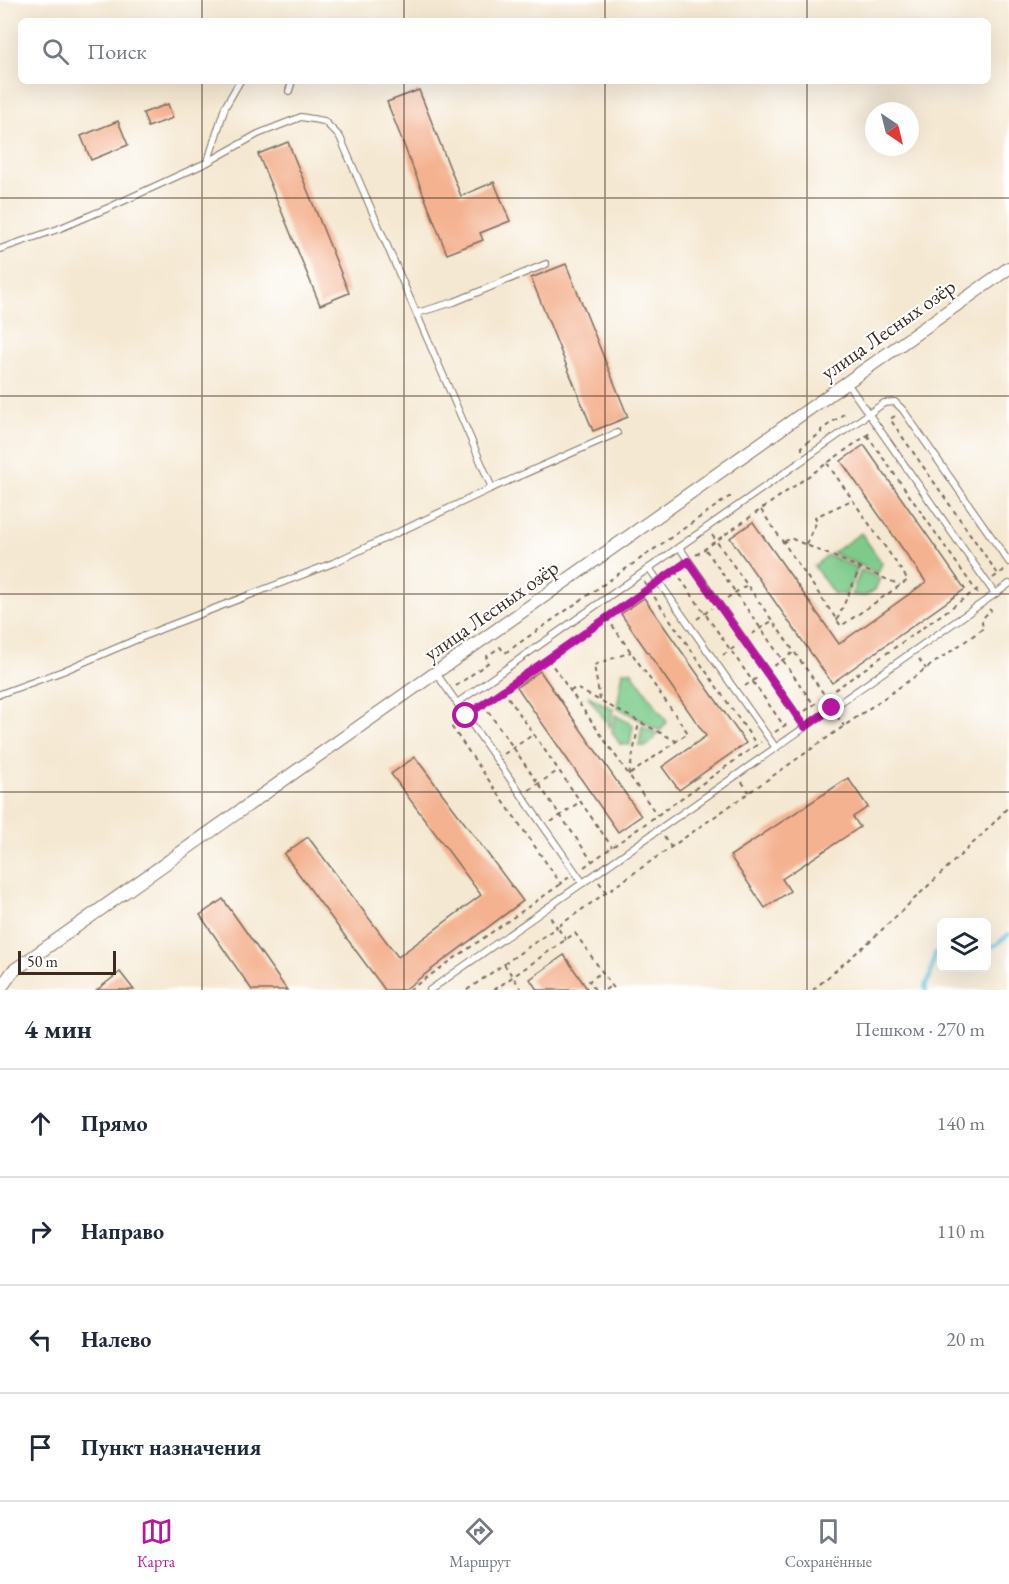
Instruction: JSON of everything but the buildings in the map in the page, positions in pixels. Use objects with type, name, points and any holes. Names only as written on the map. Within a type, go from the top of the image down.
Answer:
[{"type":"street","name":"улица Лесных озёр","points":[[0,989],[13,971],[1009,268]]},
{"type":"lane","points":[[208,162],[225,107],[238,84]]},
{"type":"lane","points":[[289,91],[291,84]]},
{"type":"lane","points":[[0,249],[58,230],[208,162],[258,134],[301,117],[324,121],[340,137],[492,488]]},
{"type":"lane","points":[[417,313],[454,302],[546,264]]},
{"type":"lane","points":[[846,383],[995,594]]},
{"type":"lane","points":[[457,703],[853,424],[891,401],[903,410],[1009,562]]},
{"type":"lane","points":[[0,694],[333,563],[492,488],[617,433]]},
{"type":"lane","points":[[679,547],[805,727]]},
{"type":"lane","points":[[650,567],[776,748]]},
{"type":"lane","points":[[430,990],[1009,584]]},
{"type":"lane","points":[[436,673],[583,883]]},
{"type":"path","points":[[736,498],[729,496],[505,653],[501,647],[486,657],[489,662],[456,685],[474,711],[903,410]]},
{"type":"path","points":[[801,453],[802,446],[845,413],[863,438]]},
{"type":"path","points":[[890,419],[998,574]]},
{"type":"path","points":[[466,990],[984,628],[983,616],[991,611],[867,435]]},
{"type":"path","points":[[761,510],[842,626],[908,580],[827,463]]},
{"type":"path","points":[[806,544],[817,521],[815,517],[852,500]]},
{"type":"path","points":[[700,517],[826,697]]},
{"type":"path","points":[[784,543],[790,538],[900,585]]},
{"type":"path","points":[[705,549],[814,705]]},
{"type":"path","points":[[632,565],[757,745]]},
{"type":"path","points":[[837,620],[860,568]]},
{"type":"path","points":[[675,570],[784,726]]},
{"type":"path","points":[[607,617],[688,733],[628,774]]},
{"type":"path","points":[[600,700],[594,665],[631,652]]},
{"type":"path","points":[[548,659],[657,815]]},
{"type":"path","points":[[570,691],[576,688],[676,741]]},
{"type":"path","points":[[503,690],[612,847]]},
{"type":"path","points":[[483,704],[592,861]]},
{"type":"path","points":[[466,716],[451,726],[561,884]]},
{"type":"path","points":[[628,774],[639,722]]},
{"type":"path","points":[[482,770],[534,734]]},
{"type":"path","points":[[507,806],[559,770]]},
{"type":"path","points":[[528,837],[580,801]]},
{"type":"path","points":[[813,990],[870,941],[989,828],[1009,806]]},
{"type":"path","points":[[409,990],[576,872]]},
{"type":"path","points":[[545,910],[566,940]]},
{"type":"path","points":[[494,990],[575,933],[615,990]]},
{"type":"path","points":[[504,964],[522,990]]},
{"type":"path","points":[[595,990],[589,981],[602,972]]},
{"type":"path","points":[[605,990],[612,985]]},
{"type":"green space","points":[[861,533],[882,563],[878,573],[832,553]]},
{"type":"green space","points":[[828,555],[858,568],[846,595],[834,594],[814,566]]},
{"type":"green space","points":[[861,570],[880,578],[875,590],[865,596],[851,595]]},
{"type":"green space","points":[[623,671],[631,671],[667,722],[660,731],[617,707]]},
{"type":"green space","points":[[588,696],[613,709],[610,727]]},
{"type":"green space","points":[[615,715],[633,725],[630,745],[620,744],[612,732]]},
{"type":"green space","points":[[642,726],[658,734],[647,746],[639,746]]},
{"type":"waterway","points":[[991,946],[996,945],[1009,934]]},
{"type":"waterway","points":[[926,990],[925,986],[937,953]]},
{"type":"route","points":[[466,716],[688,561],[805,727],[832,708]]}]
